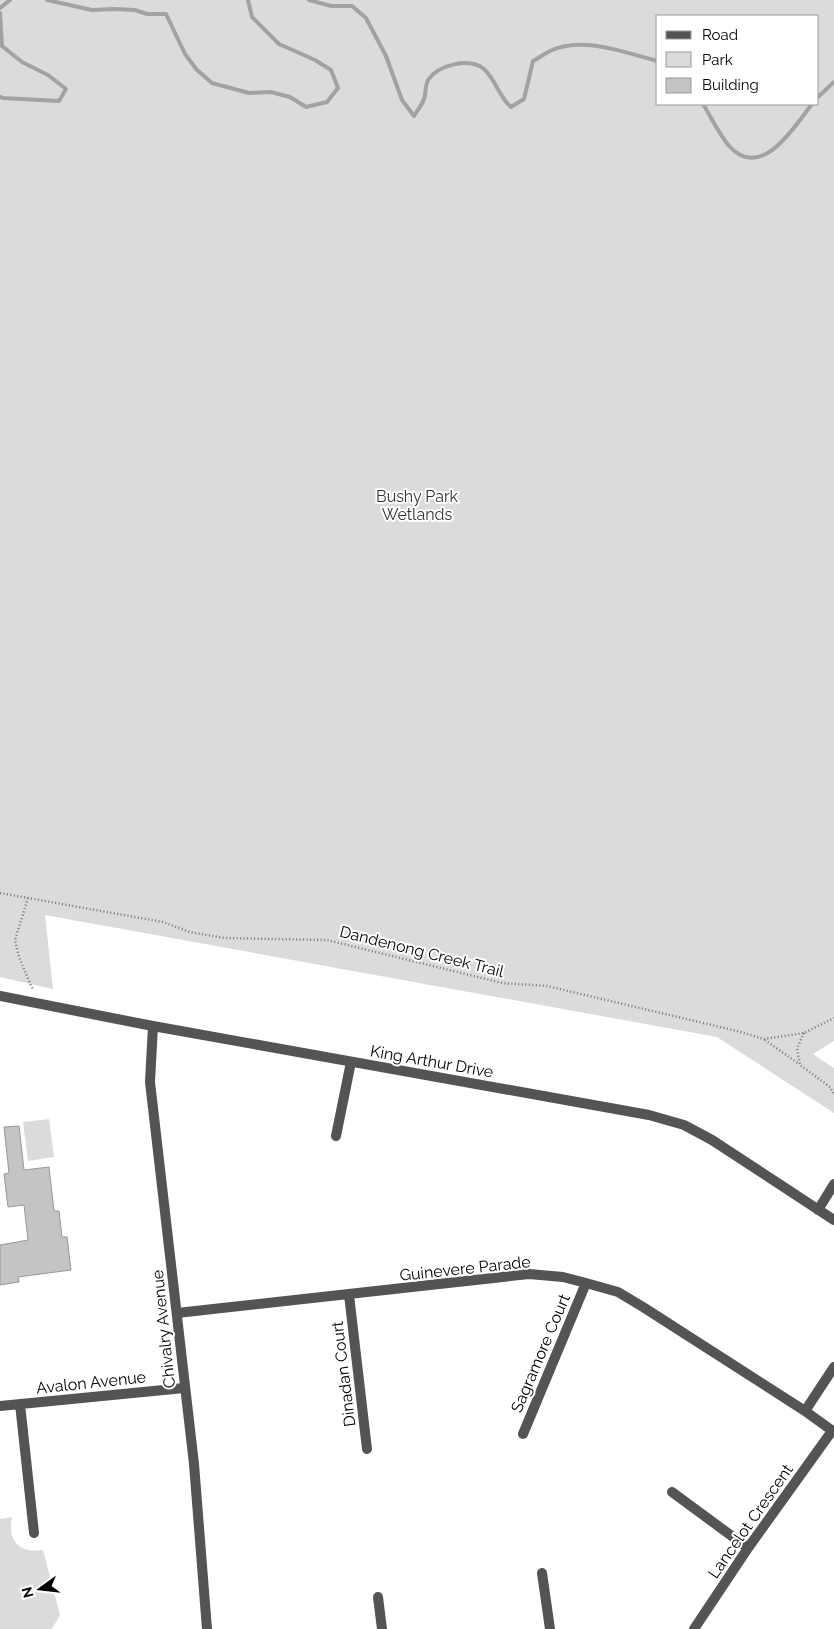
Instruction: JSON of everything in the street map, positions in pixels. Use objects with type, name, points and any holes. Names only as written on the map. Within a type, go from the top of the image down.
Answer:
[{"type":"street","name":"King Arthur Drive","points":[[0,996],[153,1026],[649,1115],[684,1125],[712,1140],[834,1220]]},
{"type":"street","name":"Chivalry Avenue","points":[[153,1026],[150,1082],[194,1464],[207,1629]]},
{"type":"street","points":[[336,1136],[351,1062]]},
{"type":"street","points":[[818,1210],[834,1184]]},
{"type":"street","name":"Guinevere Parade","points":[[177,1313],[529,1274],[563,1277],[618,1292],[805,1411],[833,1431]]},
{"type":"street","name":"Sagramore Court","points":[[523,1434],[586,1283]]},
{"type":"street","name":"Dinadan Court","points":[[349,1295],[367,1449]]},
{"type":"street","points":[[805,1411],[834,1367]]},
{"type":"street","name":"Avalon Avenue","points":[[0,1406],[184,1388]]},
{"type":"street","points":[[20,1404],[34,1533]]},
{"type":"street","name":"Lancelot Crescent","points":[[694,1629],[748,1548],[833,1431]]},
{"type":"street","points":[[672,1492],[748,1548]]},
{"type":"street","points":[[542,1573],[550,1629]]},
{"type":"street","points":[[378,1597],[382,1629]]},
{"type":"path","name":"Dandenong Creek Trail","points":[[0,893],[163,922],[190,932],[224,938],[327,940],[502,983],[547,986],[764,1039],[804,1034],[834,1018]]},
{"type":"path","points":[[28,898],[15,940],[19,957],[32,988],[31,1003]]},
{"type":"path","points":[[800,1065],[797,1048],[804,1034]]},
{"type":"path","points":[[764,1039],[830,1087],[834,1094]]},
{"type":"green space","name":"Bushy Park Wetlands","points":[[0,0],[834,0],[834,1041],[813,1054],[834,1068],[834,1113],[717,1037],[45,915],[53,989],[0,977]]},
{"type":"green space","points":[[49,1119],[54,1157],[28,1161],[23,1122]]},
{"type":"green space","points":[[12,1517],[11,1532],[17,1544],[27,1550],[43,1550],[60,1615],[52,1629],[0,1629],[0,1519]]},
{"type":"building","points":[[19,1126],[24,1170],[49,1167],[54,1211],[59,1211],[62,1237],[67,1237],[71,1270],[18,1277],[19,1282],[0,1285],[0,1245],[28,1240],[24,1205],[8,1207],[4,1174],[9,1173],[4,1127]]},
{"type":"waterway","points":[[0,8],[10,0]]},
{"type":"waterway","points":[[47,0],[92,10],[135,10],[147,14],[166,14],[185,54],[197,70],[212,83],[249,93],[271,92],[290,97],[306,107],[327,102],[338,88],[331,70],[315,60],[279,44],[252,17],[248,0]]},
{"type":"waterway","points":[[309,0],[331,6],[352,6],[366,18],[386,56],[402,100],[414,116],[424,99],[428,80],[439,70],[454,64],[478,65],[484,69],[511,107],[524,99],[533,61],[550,51],[563,47],[589,45],[629,53],[656,61]]},
{"type":"waterway","points":[[0,13],[2,46],[22,62],[48,75],[66,89],[59,101],[0,97]]},
{"type":"waterway","points":[[819,96],[834,82]]},
{"type":"waterway","points":[[704,105],[726,143],[742,156],[754,158],[766,154],[777,146],[797,125],[811,105]]}]
